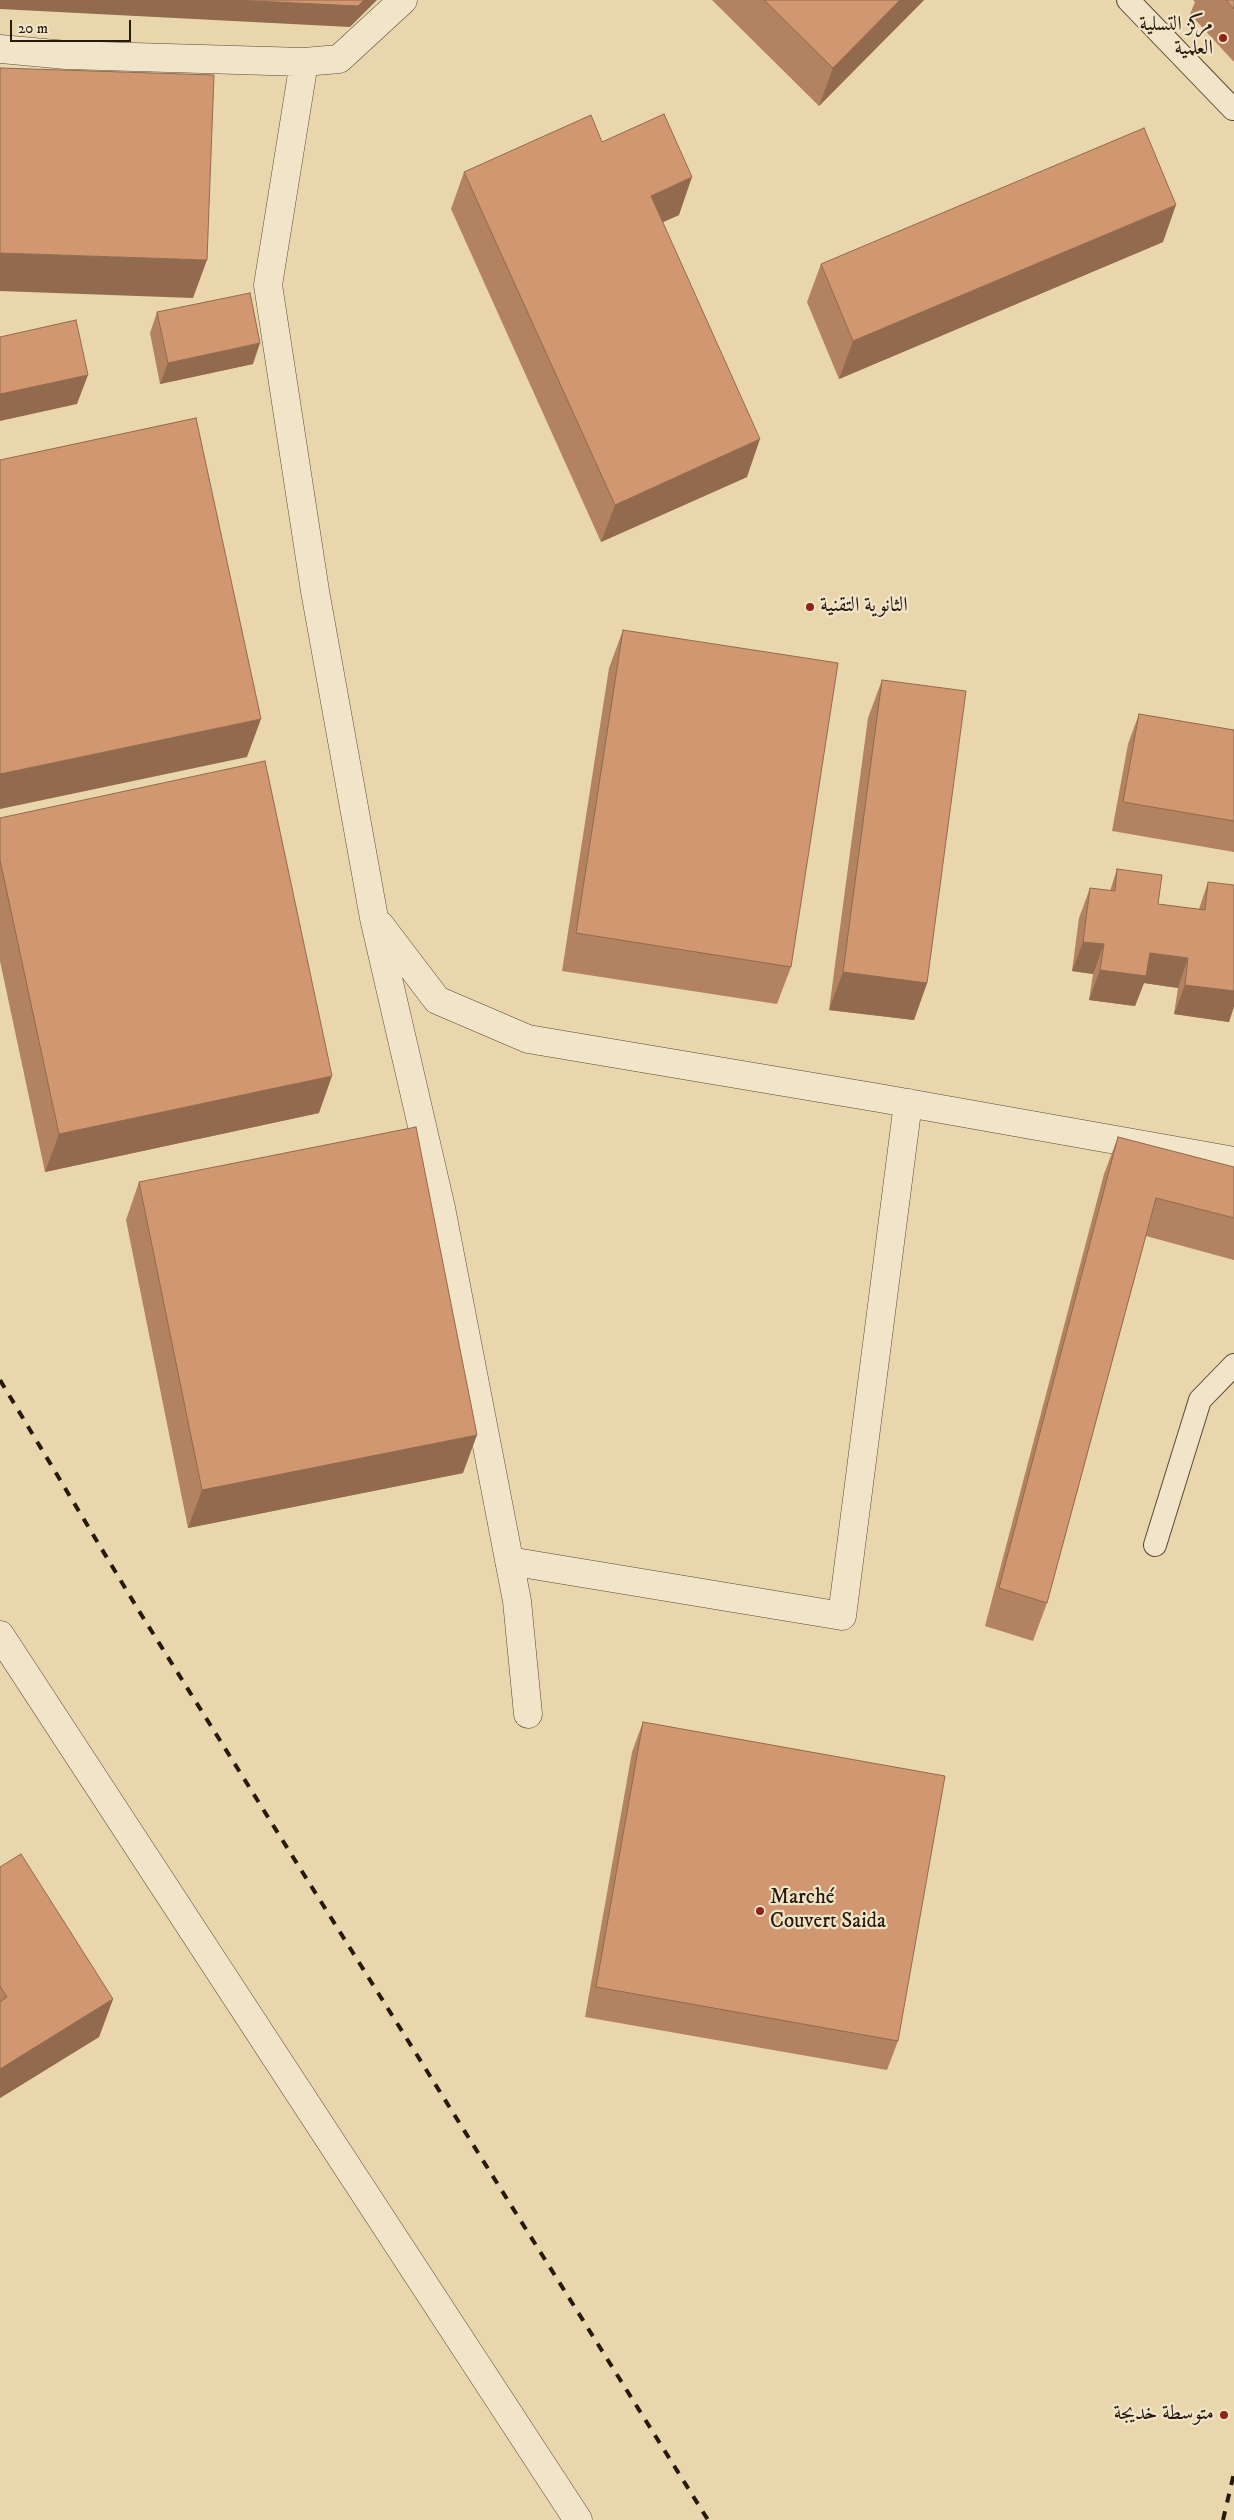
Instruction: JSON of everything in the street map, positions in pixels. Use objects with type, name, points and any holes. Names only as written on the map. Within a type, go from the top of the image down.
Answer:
[{"type":"street","points":[[0,49],[66,55],[304,62],[339,59],[403,0]]},
{"type":"street","points":[[304,62],[268,285],[315,591],[374,918],[441,1208],[517,1601],[528,1714]]},
{"type":"street","points":[[374,918],[437,1000],[528,1039],[908,1103],[1234,1161]]},
{"type":"street","points":[[509,1561],[842,1616],[908,1103]]},
{"type":"street","points":[[0,1635],[578,2520]]},
{"type":"lane","points":[[1128,0],[1232,109],[1234,108]]},
{"type":"lane","points":[[1156,1545],[1200,1400],[1234,1365]]},
{"type":"building","points":[[233,0],[364,0],[358,6]]},
{"type":"building","points":[[764,0],[900,0],[833,68]]},
{"type":"building","points":[[1226,0],[1234,0],[1234,9]]},
{"type":"building","points":[[0,68],[214,75],[207,260],[0,253]]},
{"type":"building","points":[[664,114],[692,177],[651,196],[760,439],[615,505],[464,172],[591,115],[602,142]]},
{"type":"building","points":[[1144,128],[1176,205],[853,341],[821,264]]},
{"type":"building","points":[[250,293],[260,343],[168,363],[157,312]]},
{"type":"building","points":[[76,320],[88,375],[0,394],[0,337]]},
{"type":"building","points":[[196,418],[261,719],[0,774],[0,460]]},
{"type":"building","points":[[623,630],[838,663],[791,967],[576,933]]},
{"type":"building","points":[[882,680],[966,691],[927,983],[843,972]]},
{"type":"building","points":[[1139,714],[1234,730],[1234,821],[1123,802]]},
{"type":"building","points":[[265,761],[332,1076],[59,1134],[0,860],[0,818]]},
{"type":"building","points":[[1117,869],[1162,875],[1158,904],[1205,910],[1208,882],[1234,885],[1234,991],[1185,985],[1188,958],[1150,953],[1146,976],[1100,970],[1104,944],[1083,942],[1090,888],[1115,891]]},
{"type":"building","points":[[416,1127],[477,1435],[202,1490],[139,1182]]},
{"type":"building","points":[[1118,1137],[1234,1167],[1234,1218],[1156,1198],[1047,1603],[999,1588]]},
{"type":"building","name":"Marché Couvert Saida","points":[[643,1722],[945,1776],[898,2041],[596,1987]]},
{"type":"building","points":[[21,1854],[113,1999],[0,2069],[0,2002],[7,1997],[0,1986],[0,1867]]},
{"type":"railway","points":[[0,1380],[139,1611],[708,2520]]},
{"type":"railway","points":[[1223,2520],[1234,2473]]},
{"type":"place","name":"مركز التسلية العلمية","points":[[1223,38]]},
{"type":"place","name":"الثانوية التقنية","points":[[810,607]]},
{"type":"place","name":"Marché Couvert Saida","points":[[760,1911]]},
{"type":"place","name":"متوسطة خديجة","points":[[1224,2415]]}]
